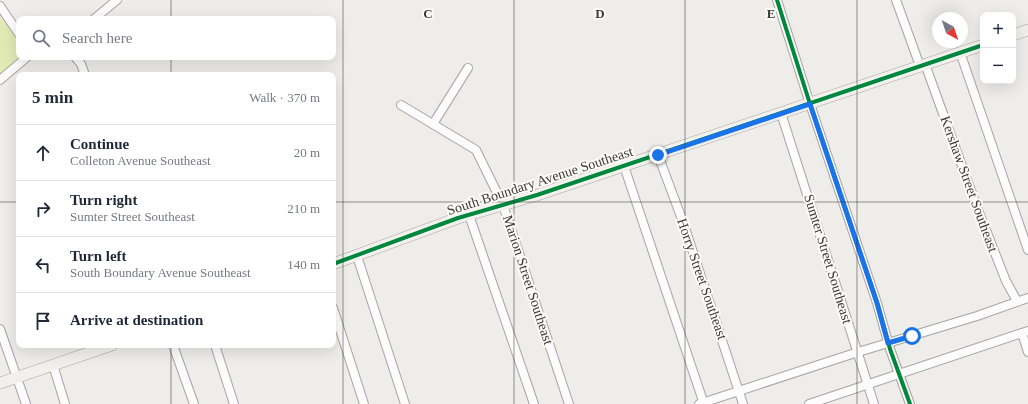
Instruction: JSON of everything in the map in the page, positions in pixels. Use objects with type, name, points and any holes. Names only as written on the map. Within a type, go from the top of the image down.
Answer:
[{"type":"street","points":[[98,16],[117,0]]},
{"type":"street","points":[[777,0],[810,104],[877,303],[888,343],[910,404]]},
{"type":"street","name":"Kershaw Street Southeast","points":[[896,0],[923,65],[1006,281],[1017,301]]},
{"type":"street","points":[[0,6],[16,30]]},
{"type":"street","points":[[1016,34],[1028,30]]},
{"type":"street","name":"South Boundary Avenue Southeast","points":[[336,263],[469,215],[658,155],[980,46]]},
{"type":"street","points":[[960,52],[1028,250]]},
{"type":"street","points":[[0,80],[24,60]]},
{"type":"street","points":[[78,60],[81,64],[83,72]]},
{"type":"street","points":[[433,124],[468,68]]},
{"type":"street","name":"Marion Street Southeast","points":[[402,104],[476,150],[503,205],[569,404]]},
{"type":"street","name":"Sumter Street Southeast","points":[[782,113],[874,404]]},
{"type":"street","name":"Horry Street Southeast","points":[[658,155],[683,222],[743,404]]},
{"type":"street","points":[[624,166],[702,404],[857,352],[977,316],[1028,298]]},
{"type":"street","points":[[469,215],[534,404]]},
{"type":"street","points":[[357,256],[405,404]]},
{"type":"street","points":[[336,317],[364,404]]},
{"type":"street","points":[[0,329],[26,404]]},
{"type":"street","points":[[809,404],[1025,332],[1028,352]]},
{"type":"street","points":[[0,383],[103,348]]},
{"type":"street","points":[[174,348],[194,404]]},
{"type":"street","points":[[216,348],[234,404]]},
{"type":"street","points":[[53,365],[65,404]]},
{"type":"green space","points":[[0,17],[16,37],[16,60],[18,60],[0,75]]},
{"type":"cycle path","points":[[777,0],[810,104],[877,303],[890,349],[910,404]]},
{"type":"cycle path","points":[[336,263],[458,218],[537,195],[980,46]]},
{"type":"route","points":[[658,155],[810,104],[877,303],[888,343],[912,336]]}]
